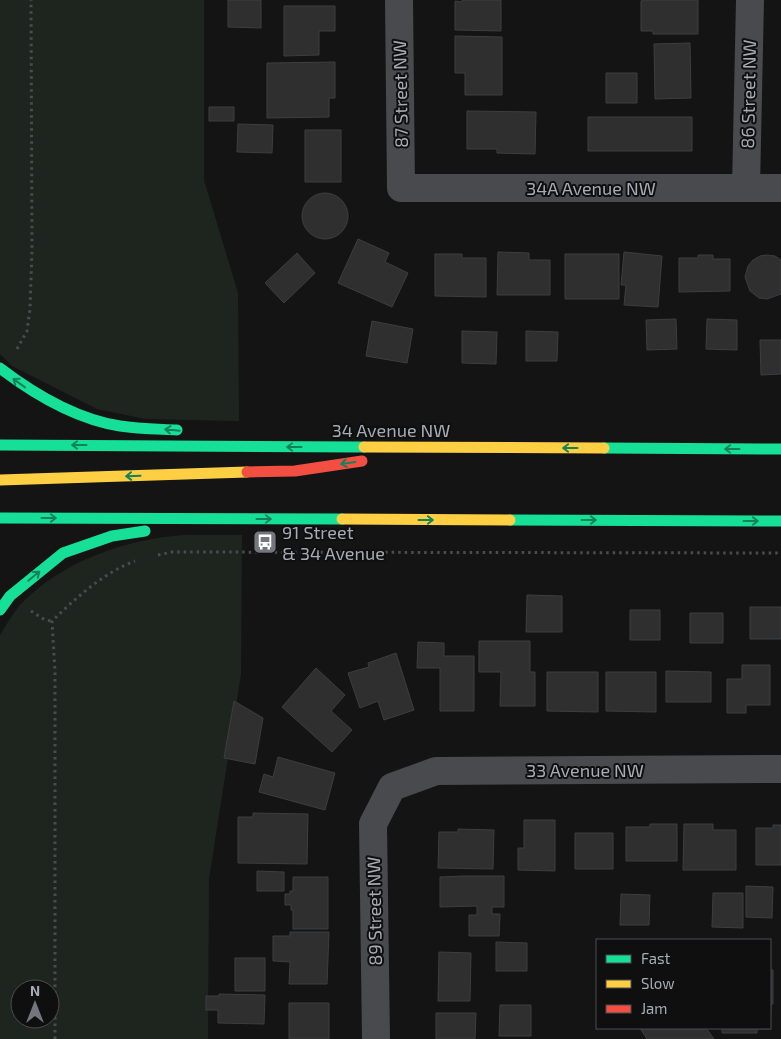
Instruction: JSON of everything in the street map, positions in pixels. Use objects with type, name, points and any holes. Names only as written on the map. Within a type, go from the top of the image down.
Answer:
[{"type":"main road","points":[[1,369],[27,388],[82,414],[112,424],[193,431]]},
{"type":"main road","points":[[330,436],[448,448]]},
{"type":"main road","name":"34 Avenue NW","points":[[0,445],[781,449]]},
{"type":"main road","points":[[0,480],[295,471],[448,448]]},
{"type":"main road","points":[[0,518],[781,521]]},
{"type":"main road","points":[[0,610],[10,596],[64,553],[112,536],[215,519]]},
{"type":"street","name":"87 Street NW","points":[[399,0],[401,188]]},
{"type":"street","name":"86 Street NW","points":[[746,187],[750,0]]},
{"type":"street","name":"34A Avenue NW","points":[[401,188],[781,188]]},
{"type":"street","name":"33 Avenue NW","points":[[392,787],[436,771],[781,769]]},
{"type":"street","name":"89 Street NW","points":[[376,1039],[373,824],[392,787]]},
{"type":"path","points":[[1,369],[18,348],[26,331],[30,309],[32,250],[31,0]]},
{"type":"path","points":[[156,555],[172,552],[781,553]]},
{"type":"path","points":[[54,1039],[55,672],[52,621],[82,592],[125,565],[140,559]]},
{"type":"shaded area","points":[[0,0],[204,0],[204,180],[238,293],[239,421],[145,419],[97,409],[12,366],[0,354]]},
{"type":"shaded area","points":[[185,535],[242,535],[241,674],[209,879],[208,1039],[0,1039],[0,635],[19,606],[55,576],[96,555],[140,541]]},
{"type":"building","points":[[228,0],[261,0],[261,28],[228,27]]},
{"type":"building","points":[[462,0],[501,0],[501,31],[455,30],[455,1],[462,2]]},
{"type":"building","points":[[698,0],[698,34],[653,34],[653,31],[641,31],[641,1]]},
{"type":"building","points":[[284,6],[335,6],[335,31],[319,31],[319,55],[284,56]]},
{"type":"building","points":[[455,36],[502,37],[502,95],[465,95],[465,73],[455,73]]},
{"type":"building","points":[[690,43],[691,98],[655,99],[654,44]]},
{"type":"building","points":[[335,62],[335,98],[329,98],[329,117],[267,118],[267,63]]},
{"type":"building","points":[[606,73],[637,73],[637,103],[606,103]]},
{"type":"building","points":[[209,107],[234,107],[234,121],[209,121]]},
{"type":"building","points":[[467,111],[536,112],[535,154],[497,153],[497,149],[467,149]]},
{"type":"building","points":[[588,117],[692,117],[692,151],[588,151]]},
{"type":"building","points":[[238,124],[273,125],[272,153],[237,152]]},
{"type":"building","points":[[305,130],[341,130],[341,182],[305,182]]},
{"type":"building","points":[[325,193],[338,197],[344,203],[348,216],[344,229],[338,235],[325,239],[312,235],[306,229],[302,216],[306,203],[312,197]]},
{"type":"building","points":[[358,239],[389,253],[385,262],[408,273],[392,307],[338,283]]},
{"type":"building","points":[[498,252],[529,253],[529,260],[550,260],[550,295],[497,295]]},
{"type":"building","points":[[624,252],[662,256],[658,307],[624,305],[626,285],[621,285]]},
{"type":"building","points":[[297,253],[315,273],[284,303],[265,283]]},
{"type":"building","points":[[435,254],[462,254],[462,258],[486,258],[486,297],[435,296]]},
{"type":"building","points":[[565,254],[619,254],[619,299],[565,299]]},
{"type":"building","points":[[698,255],[713,255],[713,259],[730,259],[730,291],[679,292],[679,258],[698,258]]},
{"type":"building","points":[[767,255],[775,256],[781,260],[781,294],[767,299],[759,298],[750,291],[745,277],[748,266],[753,260]]},
{"type":"building","points":[[676,319],[677,349],[647,350],[646,320]]},
{"type":"building","points":[[707,319],[737,320],[737,350],[706,349]]},
{"type":"building","points":[[372,321],[413,329],[407,363],[366,356]]},
{"type":"building","points":[[462,331],[497,332],[496,364],[462,363]]},
{"type":"building","points":[[526,331],[558,332],[557,361],[526,361]]},
{"type":"building","points":[[760,340],[781,340],[781,374],[761,375]]},
{"type":"building","points":[[527,595],[562,596],[562,632],[526,632]]},
{"type":"building","points":[[750,607],[781,607],[781,639],[750,639]]},
{"type":"building","points":[[630,610],[660,610],[660,640],[630,640]]},
{"type":"building","points":[[690,613],[723,613],[723,643],[690,643]]},
{"type":"building","points":[[479,641],[530,641],[530,672],[535,672],[535,706],[500,706],[501,672],[479,672]]},
{"type":"building","points":[[418,642],[444,643],[444,656],[474,656],[474,711],[440,711],[440,668],[417,668]]},
{"type":"building","points":[[396,653],[414,710],[384,720],[378,701],[360,708],[348,673],[369,667],[368,663]]},
{"type":"building","points":[[742,665],[770,665],[770,705],[746,705],[746,713],[727,713],[727,679],[742,679]]},
{"type":"building","points":[[316,668],[345,695],[331,711],[352,730],[332,752],[282,707]]},
{"type":"building","points":[[666,671],[711,672],[711,702],[666,702]]},
{"type":"building","points":[[547,672],[598,672],[598,712],[547,711]]},
{"type":"building","points":[[606,672],[656,672],[656,712],[606,711]]},
{"type":"building","points":[[234,701],[263,718],[255,764],[224,758]]},
{"type":"building","points":[[278,757],[335,773],[325,810],[259,792],[264,774],[273,777]]},
{"type":"building","points":[[253,813],[308,814],[307,864],[238,863],[238,817],[253,817]]},
{"type":"building","points":[[524,820],[555,820],[555,871],[518,870],[518,848],[524,848]]},
{"type":"building","points":[[650,824],[677,824],[677,861],[626,861],[626,827],[650,827]]},
{"type":"building","points":[[684,824],[713,824],[713,830],[736,830],[736,870],[683,870]]},
{"type":"building","points":[[773,825],[781,825],[781,865],[756,865],[756,828],[773,828]]},
{"type":"building","points":[[458,829],[494,830],[493,869],[438,868],[439,832],[458,832]]},
{"type":"building","points":[[575,833],[613,833],[613,869],[575,869]]},
{"type":"building","points":[[257,871],[284,872],[284,891],[257,891]]},
{"type":"building","points":[[504,876],[504,907],[492,907],[492,914],[500,914],[499,936],[469,936],[469,915],[477,915],[477,906],[440,907],[440,877]]},
{"type":"building","points":[[293,877],[328,877],[328,929],[293,929],[293,910],[291,910],[291,905],[285,905],[285,894],[290,894],[290,891],[293,891]]},
{"type":"building","points":[[746,886],[773,887],[772,918],[746,917]]},
{"type":"building","points":[[713,893],[743,893],[743,928],[712,927]]},
{"type":"building","points":[[621,894],[650,895],[649,925],[620,925]]},
{"type":"building","points":[[290,932],[329,932],[327,984],[289,984],[290,962],[273,961],[273,936],[290,936]]},
{"type":"building","points":[[496,942],[527,943],[527,971],[496,971]]},
{"type":"building","points":[[439,952],[471,953],[470,1001],[438,1001]]},
{"type":"building","points":[[235,958],[265,958],[265,991],[235,991]]},
{"type":"building","points":[[771,970],[773,970],[773,1004],[771,1004]]},
{"type":"building","points":[[219,994],[265,995],[264,1024],[218,1023],[218,1010],[206,1010],[206,996],[219,996]]},
{"type":"building","points":[[289,1003],[329,1003],[329,1039],[289,1039]]},
{"type":"building","points":[[500,1005],[531,1005],[531,1036],[499,1036]]},
{"type":"building","points":[[436,1013],[476,1013],[475,1039],[436,1039]]},
{"type":"building","points":[[641,1029],[707,1029],[714,1039],[647,1039]]},
{"type":"building","points":[[722,1029],[757,1029],[757,1033],[722,1033]]},
{"type":"traffic: fast","points":[[0,368],[42,396],[88,418],[127,427],[177,430]]},
{"type":"traffic: fast","points":[[0,445],[364,447]]},
{"type":"traffic: fast","points":[[604,448],[781,449]]},
{"type":"traffic: fast","points":[[0,518],[342,519]]},
{"type":"traffic: fast","points":[[510,520],[781,521]]},
{"type":"traffic: fast","points":[[0,610],[10,596],[63,553],[112,536],[145,531]]},
{"type":"traffic: slow","points":[[364,447],[604,448]]},
{"type":"traffic: slow","points":[[0,480],[247,472]]},
{"type":"traffic: slow","points":[[342,519],[510,520]]},
{"type":"traffic: jam","points":[[247,472],[295,471],[362,461]]},
{"type":"place","name":"91 Street & 34 Avenue","points":[[265,542]]}]
